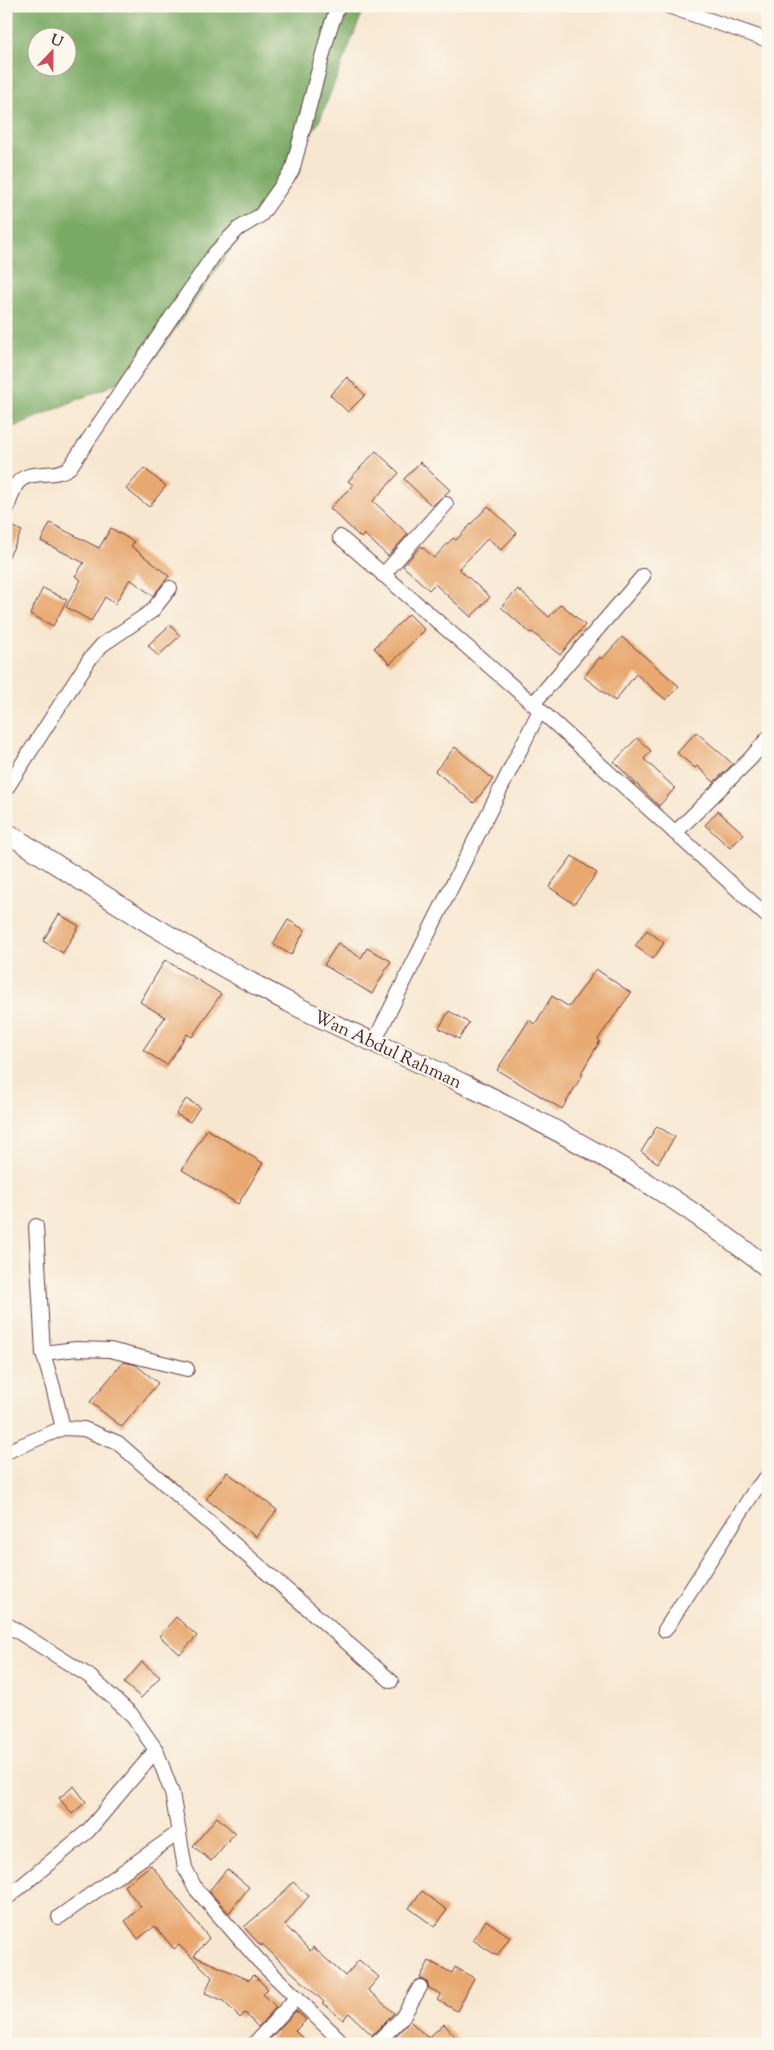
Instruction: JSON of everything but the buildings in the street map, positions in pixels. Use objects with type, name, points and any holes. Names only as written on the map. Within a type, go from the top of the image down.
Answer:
[{"type":"street","points":[[6,511],[16,485],[22,479],[29,475],[63,473],[70,467],[215,253],[238,229],[261,214],[292,171],[329,31],[338,6]]},
{"type":"street","points":[[668,6],[768,40]]},
{"type":"street","points":[[383,574],[446,504]]},
{"type":"street","points":[[340,537],[537,707],[768,917]]},
{"type":"street","points":[[374,1042],[537,707],[643,576]]},
{"type":"street","points":[[6,789],[89,660],[102,645],[152,611],[170,588]]},
{"type":"street","points":[[675,833],[750,759],[768,738]]},
{"type":"street","name":"Wan Abdul Rahman","points":[[6,832],[124,909],[206,959],[295,1005],[466,1085],[560,1134],[660,1190],[768,1268]]},
{"type":"street","points":[[36,1226],[42,1353],[54,1387],[63,1428]]},
{"type":"street","points":[[42,1353],[76,1349],[110,1350],[187,1369]]},
{"type":"street","points":[[6,1452],[63,1428],[84,1429],[118,1443],[391,1681]]},
{"type":"street","points":[[665,1630],[755,1490],[768,1476]]},
{"type":"street","points":[[6,1624],[89,1676],[131,1714],[156,1750],[172,1794],[185,1868],[195,1888],[259,1961],[344,2044]]},
{"type":"street","points":[[8,1897],[88,1831],[156,1750]]},
{"type":"street","points":[[59,1918],[178,1833]]},
{"type":"street","points":[[375,2044],[402,2018],[420,1987]]},
{"type":"street","points":[[254,2044],[297,1997]]},
{"type":"green space","points":[[6,6],[365,6],[319,122],[146,371],[6,430]]}]
